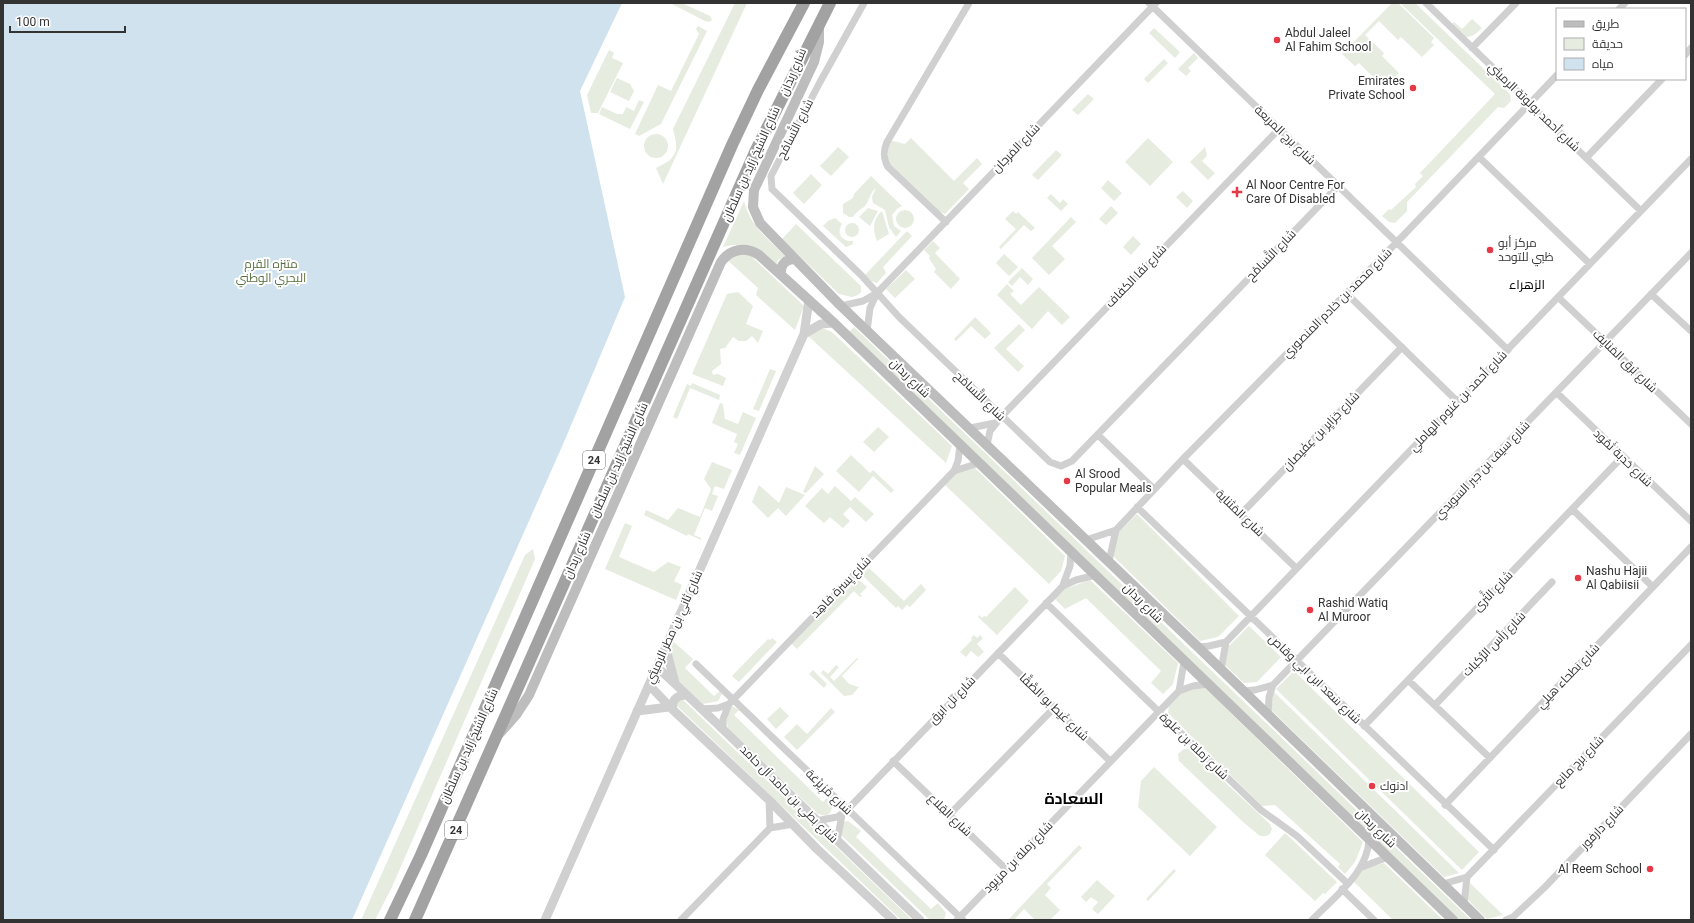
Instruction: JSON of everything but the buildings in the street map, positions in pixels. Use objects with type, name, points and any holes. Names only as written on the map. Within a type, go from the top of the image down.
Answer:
[{"type":"highway","name":"شارع الشيخ زايد بن سلطان","points":[[390,920],[427,841],[732,145],[758,90],[804,3]]},
{"type":"highway","name":"شارع الشيخ زايد بن سلطان","points":[[415,920],[756,150],[830,3]]},
{"type":"main road","name":"شارع ربدان","points":[[819,23],[819,42],[814,62],[757,182],[753,198],[756,215],[760,223],[841,306],[1109,561],[1480,920]]},
{"type":"main road","name":"شارع ربدان","points":[[495,739],[519,711],[532,689],[721,262],[733,251],[749,250],[759,255],[834,323],[1453,920]]},
{"type":"main road","points":[[781,275],[783,264],[789,260],[795,259]]},
{"type":"street","name":"شارع التَّسامُح","points":[[864,3],[771,176],[770,182],[773,192],[861,275],[899,317],[1001,417],[1050,462],[1057,466],[1069,464],[1338,186]]},
{"type":"street","points":[[946,222],[888,167],[884,158],[884,150],[887,142],[969,3]]},
{"type":"street","name":"شارع أحمد بولوتة الرميثي","points":[[1426,3],[1641,211]]},
{"type":"street","points":[[1472,48],[1516,3]]},
{"type":"street","name":"شارع المَرجان","points":[[841,306],[863,301],[877,293],[1152,4]]},
{"type":"street","name":"شارع برج المربعة","points":[[1152,4],[1508,350]]},
{"type":"street","name":"شارع محمد بن خادم المنصوري","points":[[1086,540],[1116,530],[1183,459],[1479,157],[1556,76]]},
{"type":"street","points":[[1586,158],[1661,80]]},
{"type":"street","name":"شارع نقا الكفاف","points":[[970,428],[994,423],[1001,417],[1279,129]]},
{"type":"street","points":[[1479,157],[1590,264]]},
{"type":"street","name":"شارع أحمد بن غنوم الهاملي","points":[[1226,642],[1691,159]]},
{"type":"street","name":"شارع سيف بن جبر السويدي","points":[[1268,715],[1269,697],[1273,686],[1557,394],[1691,253]]},
{"type":"street","name":"شارع المَرجان","points":[[867,331],[870,308],[877,293]]},
{"type":"street","points":[[1346,293],[1457,401]]},
{"type":"street","points":[[1651,294],[1691,331]]},
{"type":"street","name":"شارع بُرق المَنايِف","points":[[1558,297],[1691,424]]},
{"type":"street","name":"شارع ثاني بن مطر الرميثي","points":[[545,920],[804,334],[809,300]]},
{"type":"street","points":[[804,334],[821,324],[834,323]]},
{"type":"street","name":"شارع جَزايِر بن عِفَيصان","points":[[1240,514],[1402,347]]},
{"type":"street","name":"شارع حَدبة ثَمُود","points":[[1557,394],[1691,521]]},
{"type":"street","points":[[987,445],[990,431],[994,423]]},
{"type":"street","points":[[1098,435],[1154,489]]},
{"type":"street","name":"شارع يِسرة فاهِد","points":[[723,729],[723,719],[731,702],[954,471],[958,461],[960,446]]},
{"type":"street","name":"شارع الثَّرى","points":[[1364,726],[1622,456]]},
{"type":"street","name":"شارع المَثناية","points":[[1183,459],[1296,568]]},
{"type":"street","name":"شارع يِسرة فاهِد","points":[[954,471],[979,463]]},
{"type":"street","name":"شارع سَعد ابن ابي وقاص","points":[[1137,507],[1445,805],[1494,850]]},
{"type":"street","points":[[1572,509],[1654,586]]},
{"type":"street","name":"شارع محمد بن خادم المنصوري","points":[[1109,561],[1116,530]]},
{"type":"street","name":"شارع بَطحاء هيلي","points":[[1445,805],[1691,547]]},
{"type":"street","name":"شارع تل ابرق","points":[[1063,586],[1068,573],[1071,553]]},
{"type":"street","name":"شارع تل ابرق","points":[[844,812],[1063,586],[1076,580],[1096,575]]},
{"type":"street","name":"شارع رَأس الرُّكبات","points":[[1435,705],[1552,582]]},
{"type":"street","name":"شارع رَملة بن عَلوة","points":[[1046,603],[1261,810],[1297,836],[1347,883]]},
{"type":"street","points":[[1198,647],[1226,642],[1221,670]]},
{"type":"street","name":"شارع برج مانع","points":[[1442,884],[1467,877],[1691,645]]},
{"type":"street","points":[[666,649],[676,684]]},
{"type":"street","name":"شارع غَيط بو الصَّقَّا","points":[[998,653],[1110,761]]},
{"type":"street","points":[[1179,691],[1184,662]]},
{"type":"street","name":"شارع مْزِيرْعَة","points":[[696,664],[731,702],[844,812],[960,919]]},
{"type":"street","name":"شارع بطي بن حامد آل حامد","points":[[657,667],[723,729],[837,842],[920,920]]},
{"type":"street","points":[[1408,680],[1490,758]]},
{"type":"street","name":"شارع رَملة بن مرَيوِد","points":[[960,919],[1006,869],[1179,691],[1193,686],[1208,684]]},
{"type":"street","name":"شارع بطي بن حامد آل حامد","points":[[649,685],[671,709],[769,800],[893,920]]},
{"type":"street","points":[[1243,691],[1273,686]]},
{"type":"street","points":[[638,711],[671,709],[675,699],[679,696],[686,695]]},
{"type":"street","points":[[701,709],[718,708],[731,702]]},
{"type":"street","points":[[950,814],[1055,707]]},
{"type":"street","name":"شارع دارفور","points":[[1510,919],[1545,887],[1691,734]]},
{"type":"street","name":"شارع القِلاع","points":[[894,762],[1006,869]]},
{"type":"street","points":[[769,800],[770,828]]},
{"type":"street","points":[[816,821],[844,812]]},
{"type":"street","points":[[837,842],[844,812]]},
{"type":"street","points":[[681,920],[770,828],[793,824]]},
{"type":"street","points":[[1312,920],[1362,867],[1368,851],[1369,839]]},
{"type":"street","points":[[1362,867],[1388,857]]},
{"type":"street","points":[[1464,904],[1467,877]]},
{"type":"street","points":[[1342,889],[1374,920]]},
{"type":"green space","points":[[670,3],[682,3],[710,16],[712,20],[709,22],[705,21]]},
{"type":"green space","points":[[735,3],[747,3],[663,184],[656,168],[669,161],[675,153],[676,143],[673,129]]},
{"type":"green space","points":[[1392,3],[1398,3],[1434,38],[1431,42],[1434,45],[1422,57],[1401,37],[1398,40],[1379,21],[1365,35],[1384,53],[1382,56],[1399,73],[1384,88],[1359,63],[1355,66],[1342,54]]},
{"type":"green space","points":[[1400,3],[1415,3],[1510,94],[1511,101],[1504,108],[1498,107],[1407,202],[1407,211],[1395,223],[1389,222],[1382,216],[1389,209],[1391,210],[1416,187],[1415,184],[1423,176],[1420,173],[1495,94]]},
{"type":"green space","points":[[1472,19],[1482,28],[1477,33],[1470,36],[1465,37],[1452,24],[1454,22],[1462,29]]},
{"type":"green space","points":[[698,26],[707,31],[661,124],[639,136],[635,134],[658,85],[671,91],[699,34],[696,29]]},
{"type":"green space","points":[[1154,28],[1180,52],[1175,58],[1149,33]]},
{"type":"green space","points":[[609,50],[614,53],[612,58],[623,63],[598,113],[591,113],[587,95]]},
{"type":"green space","points":[[1194,53],[1198,58],[1188,68],[1191,71],[1186,76],[1178,69]]},
{"type":"green space","points":[[1164,59],[1168,63],[1148,83],[1144,79]]},
{"type":"green space","points":[[617,78],[630,84],[634,91],[629,101],[610,92]]},
{"type":"green space","points":[[1088,94],[1094,99],[1078,115],[1072,110]]},
{"type":"green space","points":[[639,100],[644,102],[630,129],[599,114],[602,107],[617,114],[623,114],[626,107],[634,111]]},
{"type":"green space","points":[[656,134],[661,135],[667,141],[667,151],[661,157],[656,158],[651,157],[645,151],[644,146],[645,141],[651,135]]},
{"type":"green space","points":[[911,138],[954,181],[977,158],[982,164],[963,183],[969,189],[945,214],[936,210],[887,162],[889,140],[905,144]]},
{"type":"green space","points":[[1148,138],[1173,162],[1150,186],[1125,162]]},
{"type":"green space","points":[[838,147],[849,157],[831,176],[820,166]]},
{"type":"green space","points":[[1205,147],[1207,156],[1202,161],[1215,173],[1208,180],[1190,162]]},
{"type":"green space","points":[[1056,150],[1062,155],[1038,180],[1032,175]]},
{"type":"green space","points":[[811,174],[822,185],[804,204],[793,193]]},
{"type":"green space","points":[[871,176],[902,206],[892,215],[894,226],[901,231],[896,237],[889,227],[885,210],[873,203],[872,197],[876,188],[872,192],[865,206],[853,217],[849,217],[843,213],[843,204],[853,198],[854,194]]},
{"type":"green space","points":[[1108,180],[1122,193],[1114,201],[1101,188]]},
{"type":"green space","points":[[1183,191],[1193,201],[1187,208],[1176,197]]},
{"type":"green space","points":[[1051,194],[1060,203],[1063,199],[1068,204],[1061,211],[1047,198]]},
{"type":"green space","points":[[744,201],[750,218],[755,225],[785,256],[778,260],[775,269],[752,249],[740,245],[723,247]]},
{"type":"green space","points":[[1111,206],[1118,213],[1106,225],[1099,219]]},
{"type":"green space","points":[[868,208],[878,211],[870,226],[859,217]]},
{"type":"green space","points":[[901,210],[909,210],[914,215],[912,226],[909,228],[901,228],[896,223],[896,215]]},
{"type":"green space","points":[[882,211],[889,234],[877,241],[874,225],[876,218]]},
{"type":"green space","points":[[1013,211],[1016,214],[1018,212],[1035,228],[1031,231],[1024,225],[1001,249],[999,247],[1016,229],[1005,219]]},
{"type":"green space","points":[[1071,217],[1076,222],[1052,246],[1065,259],[1049,275],[1032,258]]},
{"type":"green space","points":[[835,218],[842,224],[840,227],[841,236],[846,240],[853,241],[853,244],[846,247],[823,226],[828,221]]},
{"type":"green space","points":[[849,223],[855,223],[859,227],[859,233],[855,237],[849,237],[845,233],[845,227]]},
{"type":"green space","points":[[796,224],[861,286],[861,292],[858,295],[852,297],[839,294],[782,239]]},
{"type":"green space","points":[[907,231],[912,236],[883,267],[886,273],[877,283],[871,281],[865,275]]},
{"type":"green space","points":[[1133,236],[1141,244],[1131,255],[1123,247]]},
{"type":"green space","points":[[933,241],[940,248],[935,253],[960,279],[951,289],[934,272],[936,269],[929,258],[930,256],[924,250]]},
{"type":"green space","points":[[734,251],[749,254],[804,306],[795,330],[756,295],[758,288],[724,257]]},
{"type":"green space","points":[[1004,254],[1018,267],[1009,276],[996,263]]},
{"type":"green space","points":[[1022,268],[1033,279],[1028,285],[1020,277],[1012,286],[1008,282]]},
{"type":"green space","points":[[906,270],[915,279],[895,298],[886,289]]},
{"type":"green space","points":[[1007,284],[1014,291],[1010,294],[1021,305],[1039,287],[1070,317],[1062,325],[1048,311],[1032,329],[997,295]]},
{"type":"green space","points":[[738,292],[753,306],[746,324],[763,331],[758,343],[752,336],[746,341],[739,341],[733,337],[725,348],[720,349],[721,364],[712,371],[713,375],[718,374],[726,378],[723,386],[692,374],[727,294]]},
{"type":"green space","points":[[975,317],[991,333],[985,339],[971,326],[956,341],[954,339]]},
{"type":"green space","points":[[1019,324],[1025,330],[1006,349],[1024,366],[1018,372],[994,348]]},
{"type":"green space","points":[[854,327],[1471,920],[1459,920],[848,333]]},
{"type":"green space","points":[[822,328],[832,332],[952,446],[946,463],[806,334]]},
{"type":"green space","points":[[770,369],[776,371],[759,411],[753,409]]},
{"type":"green space","points":[[692,383],[720,395],[719,400],[690,388],[677,419],[673,417],[687,384],[691,386]]},
{"type":"green space","points":[[720,403],[723,404],[725,419],[738,424],[743,412],[756,418],[740,455],[734,453],[738,444],[734,442],[737,434],[712,423]]},
{"type":"green space","points":[[878,427],[889,437],[874,452],[863,442]]},
{"type":"green space","points":[[851,455],[870,473],[873,470],[894,490],[891,493],[873,476],[859,492],[836,471]]},
{"type":"green space","points":[[712,462],[732,470],[724,489],[715,486],[712,494],[718,496],[712,511],[705,508],[694,535],[701,538],[701,540],[688,534],[687,536],[644,515],[646,510],[668,520],[678,508],[700,517],[711,489],[704,479]]},
{"type":"green space","points":[[815,466],[824,474],[806,493],[803,492]]},
{"type":"green space","points":[[975,468],[1065,556],[1061,571],[1049,584],[945,485],[956,473]]},
{"type":"green space","points":[[759,485],[779,503],[786,487],[805,495],[786,516],[778,508],[768,518],[752,502]]},
{"type":"green space","points":[[835,486],[851,501],[855,497],[874,514],[866,522],[850,507],[843,514],[850,521],[843,528],[830,517],[824,523],[805,506],[822,488],[828,494]]},
{"type":"green space","points":[[1137,514],[1239,616],[1218,637],[1200,641],[1112,555],[1116,535]]},
{"type":"green space","points":[[625,523],[632,526],[619,557],[654,572],[668,562],[681,567],[674,581],[682,585],[676,600],[605,569]]},
{"type":"green space","points":[[533,549],[535,559],[392,887],[375,920],[361,920],[525,555]]},
{"type":"green space","points":[[869,568],[904,601],[921,584],[926,590],[910,607],[907,605],[902,610],[898,606],[896,608],[862,575]]},
{"type":"green space","points":[[858,579],[867,587],[860,594],[862,596],[860,597],[854,591],[797,649],[791,643],[845,588],[847,590]]},
{"type":"green space","points":[[1090,580],[1178,663],[1173,684],[1163,694],[1151,683],[1161,671],[1086,598],[1065,609],[1055,599],[1065,589]]},
{"type":"green space","points":[[1015,587],[1029,601],[997,635],[978,617],[979,615],[982,618],[984,616],[986,617]]},
{"type":"green space","points":[[1249,626],[1281,657],[1257,682],[1244,683],[1222,662],[1224,651]]},
{"type":"green space","points":[[974,635],[977,638],[980,635],[983,638],[977,644],[984,652],[978,657],[971,651],[966,657],[960,652],[972,640],[971,638]]},
{"type":"green space","points":[[772,638],[777,642],[739,682],[732,676],[768,639],[770,640]]},
{"type":"green space","points":[[673,641],[693,659],[685,668],[714,696],[720,691],[722,694],[718,701],[703,704],[670,673],[667,658]]},
{"type":"green space","points":[[857,658],[858,659],[842,676],[849,684],[859,687],[852,695],[844,696],[821,673],[823,670],[828,674],[836,665],[839,667],[830,677],[834,681]]},
{"type":"green space","points":[[813,670],[827,684],[824,688],[809,674]]},
{"type":"green space","points":[[1294,671],[1479,852],[1462,870],[1276,689]]},
{"type":"green space","points":[[1204,687],[1363,842],[1355,862],[1345,874],[1338,867],[1340,864],[1275,805],[1262,806],[1168,713],[1169,706],[1183,692]]},
{"type":"green space","points":[[1273,691],[1459,873],[1444,877],[1268,707]]},
{"type":"green space","points":[[680,697],[912,920],[901,920],[674,703]]},
{"type":"green space","points":[[732,706],[739,710],[734,715],[823,802],[827,797],[833,805],[830,813],[826,816],[818,814],[728,728],[726,720]]},
{"type":"green space","points":[[780,707],[789,716],[776,729],[767,719]]},
{"type":"green space","points":[[831,708],[835,712],[797,750],[784,737],[797,724],[807,734]]},
{"type":"green space","points":[[1184,749],[1189,749],[1270,824],[1272,829],[1270,834],[1260,836],[1243,822],[1179,761],[1178,754]]},
{"type":"green space","points":[[1154,767],[1217,827],[1190,856],[1138,807],[1141,781]]},
{"type":"green space","points":[[848,821],[861,831],[856,837],[931,909],[938,903],[946,913],[944,920],[930,920],[841,835],[843,822]]},
{"type":"green space","points":[[1285,833],[1337,882],[1325,894],[1323,893],[1315,901],[1265,855]]},
{"type":"green space","points":[[1079,845],[1082,848],[1047,884],[1051,888],[1045,895],[1060,910],[1050,920],[1035,920],[1024,909],[1014,920],[1008,920]]},
{"type":"green space","points":[[1384,863],[1443,920],[1393,920],[1352,880],[1363,869]]},
{"type":"green space","points":[[1174,869],[1176,871],[1148,901],[1146,899]]},
{"type":"green space","points":[[1097,880],[1115,896],[1098,914],[1092,909],[1098,902],[1091,897],[1086,902],[1081,897]]},
{"type":"green space","points":[[1470,883],[1503,915],[1487,919],[1467,899]]},
{"type":"water","name":"متنزه القرم البحري الوطني","points":[[3,3],[622,3],[580,91],[625,297],[564,442],[352,920],[3,920]]},
{"type":"place","name":"Abdul Jaleel Al Fahim School","points":[[1277,40]]},
{"type":"place","name":"Emirates Private School","points":[[1413,88]]},
{"type":"place","name":"Al Noor Centre For Care Of Disabled","points":[[1237,192]]},
{"type":"place","name":"مركز أبو ظبي للتوحد","points":[[1490,250]]},
{"type":"place","name":"Al Srood Popular Meals","points":[[1067,481]]},
{"type":"place","name":"Nashu Hajii Al Qabiisii","points":[[1578,578]]},
{"type":"place","name":"Rashid Watiq Al Muroor","points":[[1310,610]]},
{"type":"place","name":"ادنوك","points":[[1372,786]]},
{"type":"place","name":"Al Reem School","points":[[1650,869]]},
{"type":"district","name":"الزهراء","points":[[1527,284]]},
{"type":"district","name":"السعادة","points":[[1074,798]]}]
